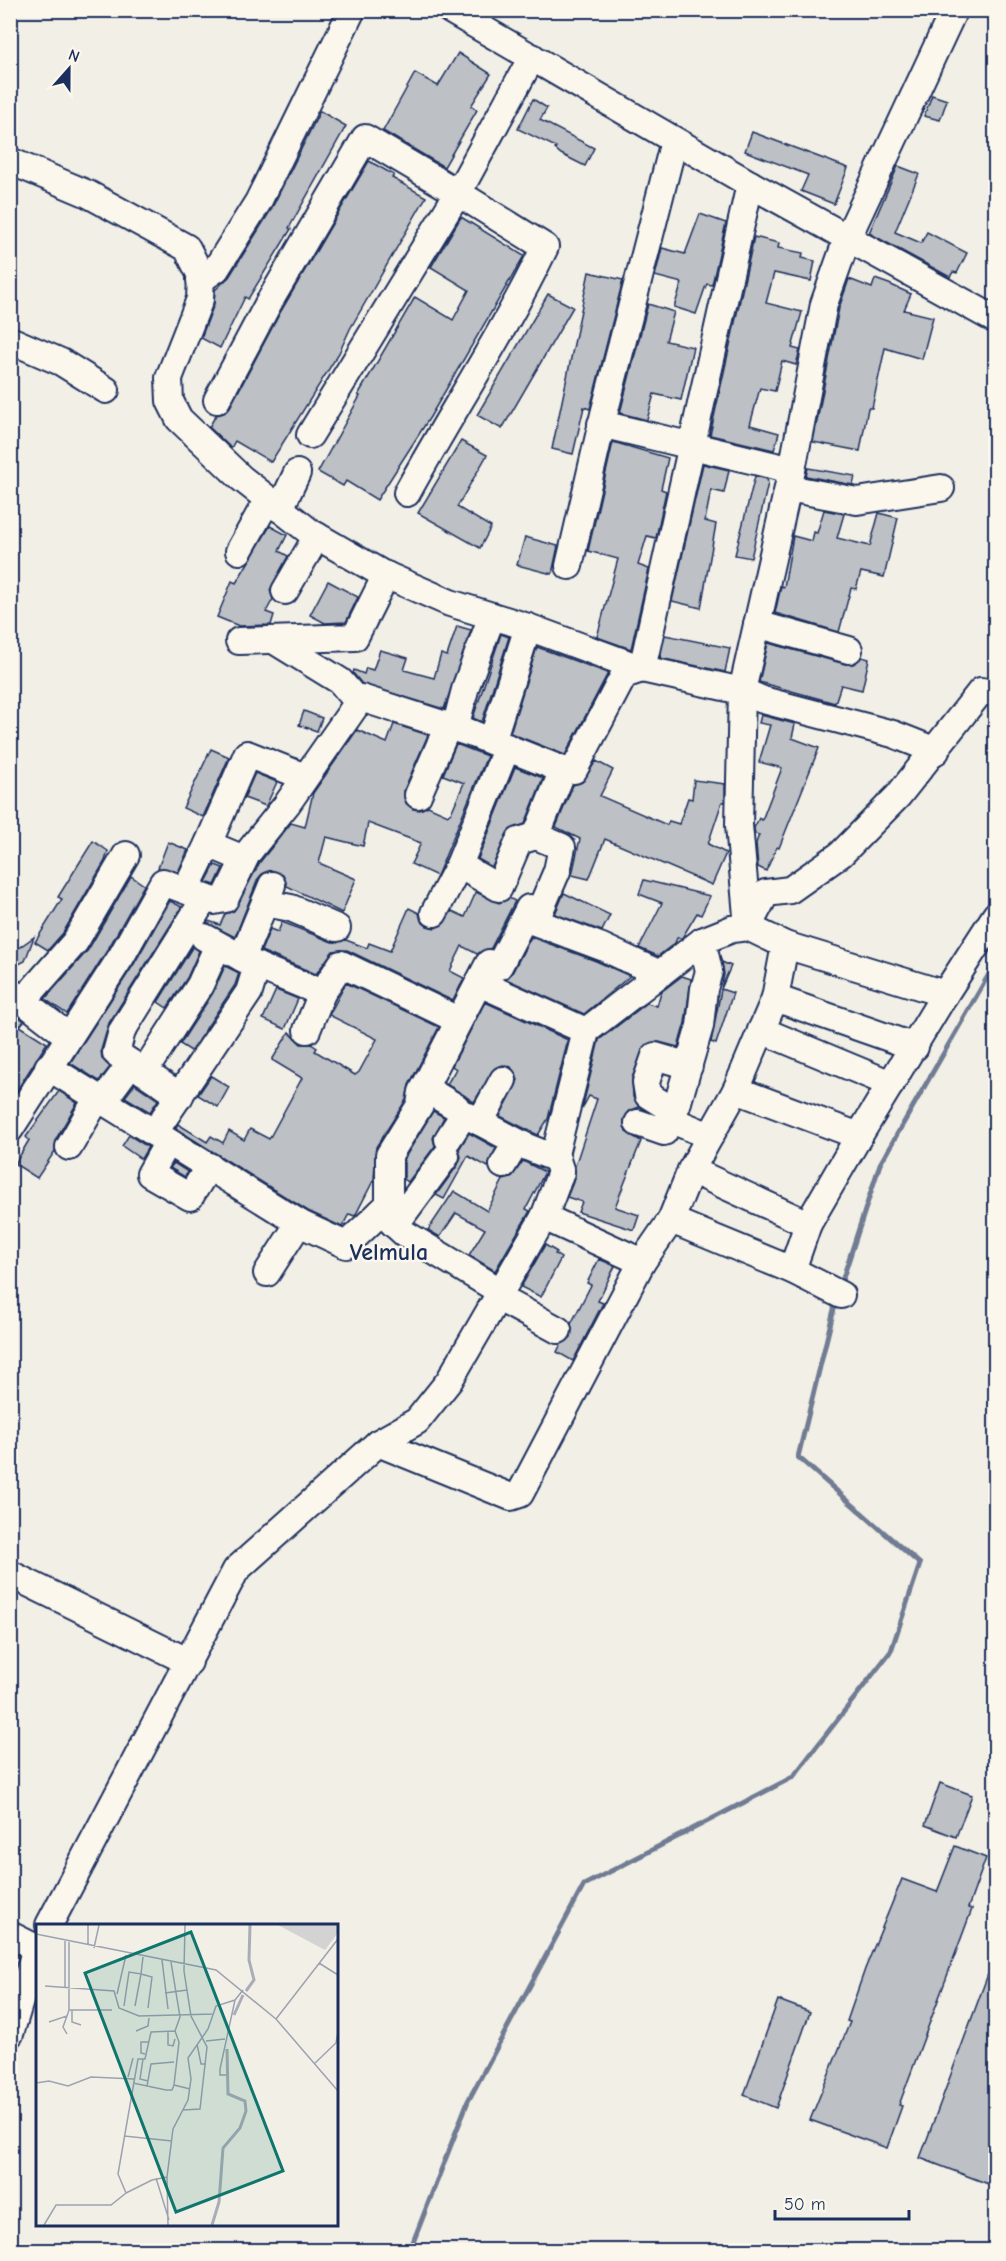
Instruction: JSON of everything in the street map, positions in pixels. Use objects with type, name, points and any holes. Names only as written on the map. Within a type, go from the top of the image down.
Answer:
[{"type":"street","points":[[200,280],[216,269],[258,202],[352,10]]},
{"type":"street","points":[[450,10],[674,141],[996,320]]},
{"type":"street","points":[[747,927],[739,825],[742,691],[790,479],[824,304],[847,239],[954,10]]},
{"type":"street","points":[[310,435],[458,193],[532,57]]},
{"type":"street","points":[[217,400],[268,304],[365,138],[545,247],[514,311],[449,417],[406,493]]},
{"type":"street","points":[[569,566],[602,424],[674,141]]},
{"type":"street","points":[[10,161],[88,194],[187,248],[200,280],[200,299],[169,378],[170,401],[182,422],[241,478],[316,536],[386,575],[450,603],[528,627],[642,669],[742,691],[763,700],[893,734],[936,751]]},
{"type":"street","points":[[642,669],[750,184]]},
{"type":"street","points":[[10,340],[61,362],[106,390]]},
{"type":"street","points":[[602,424],[692,446],[857,501],[941,488]]},
{"type":"street","points":[[239,551],[297,473]]},
{"type":"street","points":[[285,591],[316,536]]},
{"type":"street","points":[[239,641],[355,637],[386,575]]},
{"type":"street","points":[[418,795],[452,727],[492,616]]},
{"type":"street","points":[[757,624],[849,650]]},
{"type":"street","points":[[434,914],[459,866],[499,744],[528,627]]},
{"type":"street","points":[[274,641],[340,681],[358,702]]},
{"type":"street","points":[[10,1129],[121,957],[163,882],[219,902],[225,900],[244,859],[361,698],[452,727],[563,770],[574,770],[624,675],[642,669]]},
{"type":"street","points":[[747,927],[766,893],[790,890],[840,854],[898,796],[936,751],[981,691],[996,693]]},
{"type":"street","points":[[180,1096],[116,1053],[122,1031],[188,928],[208,844],[248,754],[305,777]]},
{"type":"street","points":[[537,836],[563,770]]},
{"type":"street","points":[[459,866],[499,888],[519,841],[537,836],[562,847],[557,871],[535,922],[602,947],[660,974]]},
{"type":"street","points":[[208,844],[244,859]]},
{"type":"street","points":[[68,1036],[17,996],[75,942],[126,855]]},
{"type":"street","points":[[209,1166],[190,1197],[150,1174],[161,1137],[180,1096],[249,992],[249,962],[269,894],[291,908],[337,928]]},
{"type":"street","points":[[388,1219],[389,1155],[420,1105],[424,1088],[489,963],[499,966],[529,908],[539,913]]},
{"type":"street","points":[[792,1270],[808,1224],[945,994],[996,915]]},
{"type":"street","points":[[50,1924],[236,1570],[378,1443],[417,1420],[449,1382],[501,1296],[544,1217],[561,1172],[555,1154],[586,1031],[702,941],[732,929],[747,927],[785,945],[945,994]]},
{"type":"street","points":[[188,928],[249,962],[322,993]]},
{"type":"street","points":[[638,1123],[664,1132],[689,1066],[700,1026],[704,989],[709,971],[702,941]]},
{"type":"street","points":[[69,1147],[100,1099],[138,1067],[200,985],[218,945]]},
{"type":"street","points":[[378,1443],[517,1497],[642,1262],[671,1220],[691,1170],[736,1090],[775,998],[785,945]]},
{"type":"street","points":[[308,1030],[322,993],[340,964],[458,1020]]},
{"type":"street","points":[[479,982],[586,1031]]},
{"type":"street","points":[[775,998],[915,1047]]},
{"type":"street","points":[[760,1030],[891,1084]]},
{"type":"street","points":[[689,1066],[655,1056],[646,1082],[648,1095],[664,1105],[672,1114],[710,1136]]},
{"type":"street","points":[[48,1067],[299,1223],[346,1245],[388,1219],[447,1148],[464,1114],[517,1142],[557,1159]]},
{"type":"street","points":[[480,1122],[503,1080]]},
{"type":"street","points":[[424,1088],[456,1107]]},
{"type":"street","points":[[736,1090],[860,1136]]},
{"type":"street","points":[[503,1166],[517,1142]]},
{"type":"street","points":[[691,1170],[808,1224]]},
{"type":"street","points":[[544,1217],[642,1262]]},
{"type":"street","points":[[388,1219],[501,1296],[558,1330]]},
{"type":"street","points":[[671,1220],[792,1270],[841,1295]]},
{"type":"street","points":[[267,1273],[299,1223]]},
{"type":"street","points":[[10,1574],[189,1662]]},
{"type":"street","points":[[10,1935],[36,1947]]},
{"type":"street","points":[[10,2034],[36,1950]]},
{"type":"building","points":[[458,53],[491,74],[471,106],[477,110],[444,167],[383,131],[415,73],[438,86]]},
{"type":"building","points":[[932,95],[947,100],[940,120],[924,116]]},
{"type":"building","points":[[533,99],[547,108],[540,120],[594,148],[585,166],[561,154],[555,149],[556,147],[518,129]]},
{"type":"building","points":[[320,111],[346,126],[289,228],[291,229],[248,299],[245,297],[220,348],[201,338],[214,304],[215,290],[229,277],[271,210]]},
{"type":"building","points":[[752,132],[848,168],[834,204],[801,191],[808,175],[745,151]]},
{"type":"building","points":[[369,161],[394,175],[392,178],[426,197],[350,329],[339,353],[271,462],[235,441],[231,448],[209,427],[216,415],[224,413],[230,407],[281,311]]},
{"type":"building","points":[[898,166],[919,174],[895,232],[921,243],[927,232],[967,253],[957,273],[953,272],[950,277],[869,233]]},
{"type":"building","points":[[700,214],[726,223],[712,285],[707,284],[696,314],[674,307],[682,283],[655,276],[662,248],[685,254]]},
{"type":"building","points":[[461,217],[524,256],[430,417],[377,500],[346,481],[343,486],[318,472],[360,396],[358,395],[415,297],[453,320],[469,290],[431,267]]},
{"type":"building","points":[[754,237],[779,243],[778,248],[803,253],[802,258],[815,261],[811,281],[774,273],[766,303],[802,312],[792,348],[800,350],[796,365],[782,361],[775,391],[760,388],[750,425],[779,433],[774,450],[710,435]]},
{"type":"building","points":[[589,272],[623,280],[590,409],[584,407],[573,454],[552,449]]},
{"type":"building","points":[[849,279],[872,288],[875,279],[889,284],[911,294],[904,310],[933,317],[922,359],[885,348],[872,408],[868,408],[860,451],[813,442],[839,308]]},
{"type":"building","points":[[548,294],[573,307],[502,429],[477,415]]},
{"type":"building","points":[[648,304],[674,312],[666,341],[693,347],[681,400],[654,394],[647,420],[620,413]]},
{"type":"building","points":[[461,441],[487,455],[457,507],[491,527],[480,548],[418,513]]},
{"type":"building","points":[[613,442],[668,458],[661,489],[666,491],[656,538],[647,536],[638,565],[649,569],[631,649],[597,637],[618,559],[588,551]]},
{"type":"building","points":[[703,464],[729,470],[724,493],[711,490],[705,521],[716,524],[701,608],[672,601]]},
{"type":"building","points":[[808,468],[855,476],[853,485],[806,476]]},
{"type":"building","points":[[755,476],[767,479],[768,483],[751,558],[735,555]]},
{"type":"building","points":[[824,510],[844,514],[837,538],[870,546],[879,513],[898,518],[884,577],[861,572],[856,589],[851,588],[839,632],[775,613],[781,586],[784,587],[793,536],[812,541]]},
{"type":"building","points":[[270,526],[287,535],[279,551],[288,556],[270,590],[273,599],[266,612],[274,615],[271,625],[239,626],[217,617],[232,581],[236,583]]},
{"type":"building","points":[[525,537],[558,546],[552,574],[517,565]]},
{"type":"building","points":[[328,581],[358,597],[346,622],[325,623],[310,615]]},
{"type":"building","points":[[457,626],[471,630],[444,709],[362,684],[353,673],[354,670],[364,674],[366,668],[373,670],[380,650],[408,658],[404,670],[434,678],[441,654],[447,656]]},
{"type":"building","points":[[501,634],[509,637],[482,722],[473,718]]},
{"type":"building","points":[[665,635],[730,648],[725,672],[660,658]]},
{"type":"building","points":[[768,643],[845,664],[853,664],[862,657],[869,659],[862,690],[841,685],[835,703],[759,682]]},
{"type":"building","points":[[537,647],[608,673],[565,755],[510,733]]},
{"type":"building","points":[[304,711],[322,718],[317,731],[299,725]]},
{"type":"building","points":[[761,715],[795,724],[792,738],[819,748],[779,848],[777,847],[766,871],[758,867],[756,843],[759,835],[755,834],[754,828],[759,818],[762,820],[782,768],[759,762],[770,725],[759,723]]},
{"type":"building","points":[[394,724],[428,735],[404,790],[406,803],[413,809],[420,810],[428,806],[448,815],[451,813],[464,783],[443,775],[456,744],[487,756],[437,876],[411,864],[421,843],[368,823],[363,846],[326,837],[319,863],[356,879],[342,913],[287,886],[283,875],[271,870],[263,873],[258,879],[235,937],[207,923],[209,921],[220,925],[225,914],[234,911],[260,862],[291,823],[305,827],[313,793],[357,730],[387,743]]},
{"type":"building","points":[[211,749],[229,757],[203,817],[183,808]]},
{"type":"building","points":[[596,761],[613,770],[600,796],[667,825],[669,821],[679,824],[688,798],[692,799],[694,780],[725,784],[725,802],[722,802],[708,844],[726,853],[712,885],[605,839],[589,879],[572,875],[580,839],[556,827],[573,785],[582,782]]},
{"type":"building","points":[[515,767],[543,778],[525,824],[509,830],[492,867],[478,859]]},
{"type":"building","points":[[255,773],[277,782],[266,806],[244,798]]},
{"type":"building","points":[[93,841],[108,851],[105,861],[63,933],[48,950],[35,942],[62,899],[58,897]]},
{"type":"building","points":[[168,842],[188,850],[178,872],[158,868]]},
{"type":"building","points":[[215,865],[223,868],[215,885],[206,882]]},
{"type":"building","points":[[131,876],[144,885],[108,949],[67,1014],[45,999],[88,950]]},
{"type":"building","points":[[644,880],[710,896],[701,915],[697,913],[682,938],[677,938],[675,943],[658,956],[639,948],[662,903],[639,894]]},
{"type":"building","points":[[476,892],[499,903],[509,898],[515,901],[491,948],[477,954],[462,946],[450,971],[464,978],[453,1001],[347,950],[333,951],[316,974],[261,951],[270,929],[278,932],[282,922],[332,942],[346,940],[367,948],[369,943],[390,951],[409,908],[419,913],[421,921],[427,926],[435,928],[442,925],[452,911],[465,917]]},
{"type":"building","points":[[564,893],[610,915],[602,931],[555,914]]},
{"type":"building","points":[[170,901],[182,907],[109,1023],[101,1050],[102,1059],[110,1067],[99,1081],[70,1063],[134,964]]},
{"type":"building","points":[[34,937],[25,961],[19,964],[10,958],[10,954]]},
{"type":"building","points":[[531,937],[630,976],[584,1014],[506,979],[512,973]]},
{"type":"building","points":[[193,946],[199,951],[187,978],[167,1008],[158,1002]]},
{"type":"building","points":[[722,962],[731,966],[721,988],[724,974]]},
{"type":"building","points":[[225,966],[239,973],[235,985],[191,1051],[180,1044],[213,993]]},
{"type":"building","points":[[682,976],[691,979],[685,1023],[678,1047],[659,1042],[645,1045],[632,1078],[633,1097],[639,1107],[629,1111],[624,1119],[626,1132],[641,1141],[615,1207],[639,1215],[634,1230],[578,1212],[582,1202],[567,1197],[597,1099],[589,1096],[582,1109],[599,1040],[647,1003],[657,1006],[661,992]]},
{"type":"building","points":[[346,983],[439,1027],[409,1085],[406,1100],[376,1147],[374,1179],[355,1216],[349,1214],[342,1227],[308,1211],[175,1128],[178,1124],[207,1142],[211,1136],[223,1143],[229,1131],[244,1140],[250,1129],[269,1139],[302,1078],[272,1060],[289,1032],[301,1044],[311,1044],[317,1048],[315,1051],[355,1075],[359,1072],[377,1039],[329,1015]]},
{"type":"building","points":[[721,989],[733,993],[716,1044],[711,1042]]},
{"type":"building","points":[[276,990],[298,999],[285,1029],[263,1019]]},
{"type":"building","points":[[485,1002],[568,1040],[548,1119],[538,1135],[500,1116],[518,1080],[511,1067],[503,1065],[495,1068],[474,1102],[447,1084],[456,1069],[452,1066]]},
{"type":"building","points":[[10,1010],[24,1021],[20,1026],[47,1043],[10,1101]]},
{"type":"building","points":[[211,1076],[229,1087],[218,1107],[198,1095]]},
{"type":"building","points":[[135,1084],[158,1100],[150,1112],[125,1097]]},
{"type":"building","points":[[59,1091],[77,1103],[56,1139],[55,1151],[37,1178],[15,1164],[29,1140],[26,1137]]},
{"type":"building","points":[[433,1111],[444,1117],[433,1138],[435,1146],[408,1182],[404,1179],[404,1159]]},
{"type":"building","points":[[469,1133],[496,1148],[488,1167],[468,1156],[444,1199],[436,1195],[458,1165],[461,1157],[459,1149]]},
{"type":"building","points":[[129,1135],[148,1147],[141,1159],[122,1146]]},
{"type":"building","points":[[523,1161],[545,1172],[526,1209],[530,1211],[495,1271],[469,1255],[485,1229],[456,1213],[440,1237],[428,1230],[454,1191],[487,1211],[503,1180],[511,1178]]},
{"type":"building","points":[[174,1163],[188,1172],[185,1177],[170,1168]]},
{"type":"building","points":[[545,1245],[557,1252],[555,1254],[561,1258],[541,1297],[521,1287]]},
{"type":"building","points":[[599,1259],[615,1266],[598,1301],[603,1303],[573,1361],[557,1352],[561,1344],[571,1337],[571,1324],[591,1285],[587,1283]]},
{"type":"building","points":[[940,1783],[972,1795],[956,1837],[925,1825]]},
{"type":"building","points":[[955,1846],[986,1858],[968,1908],[972,1909],[899,2105],[902,2106],[887,2148],[810,2120],[850,2022],[847,2021],[865,1969],[902,1879],[937,1892]]},
{"type":"building","points":[[994,1958],[996,2174],[991,2185],[920,2158]]},
{"type":"building","points":[[778,2000],[810,2012],[776,2108],[744,2095]]},
{"type":"waterway","points":[[840,1287],[880,1164],[996,962]]},
{"type":"waterway","points":[[410,2250],[468,2101],[584,1885],[793,1777],[891,1651],[920,1564],[798,1457],[836,1301]]},
{"type":"district","name":"Velmula","points":[[389,1252]]}]
